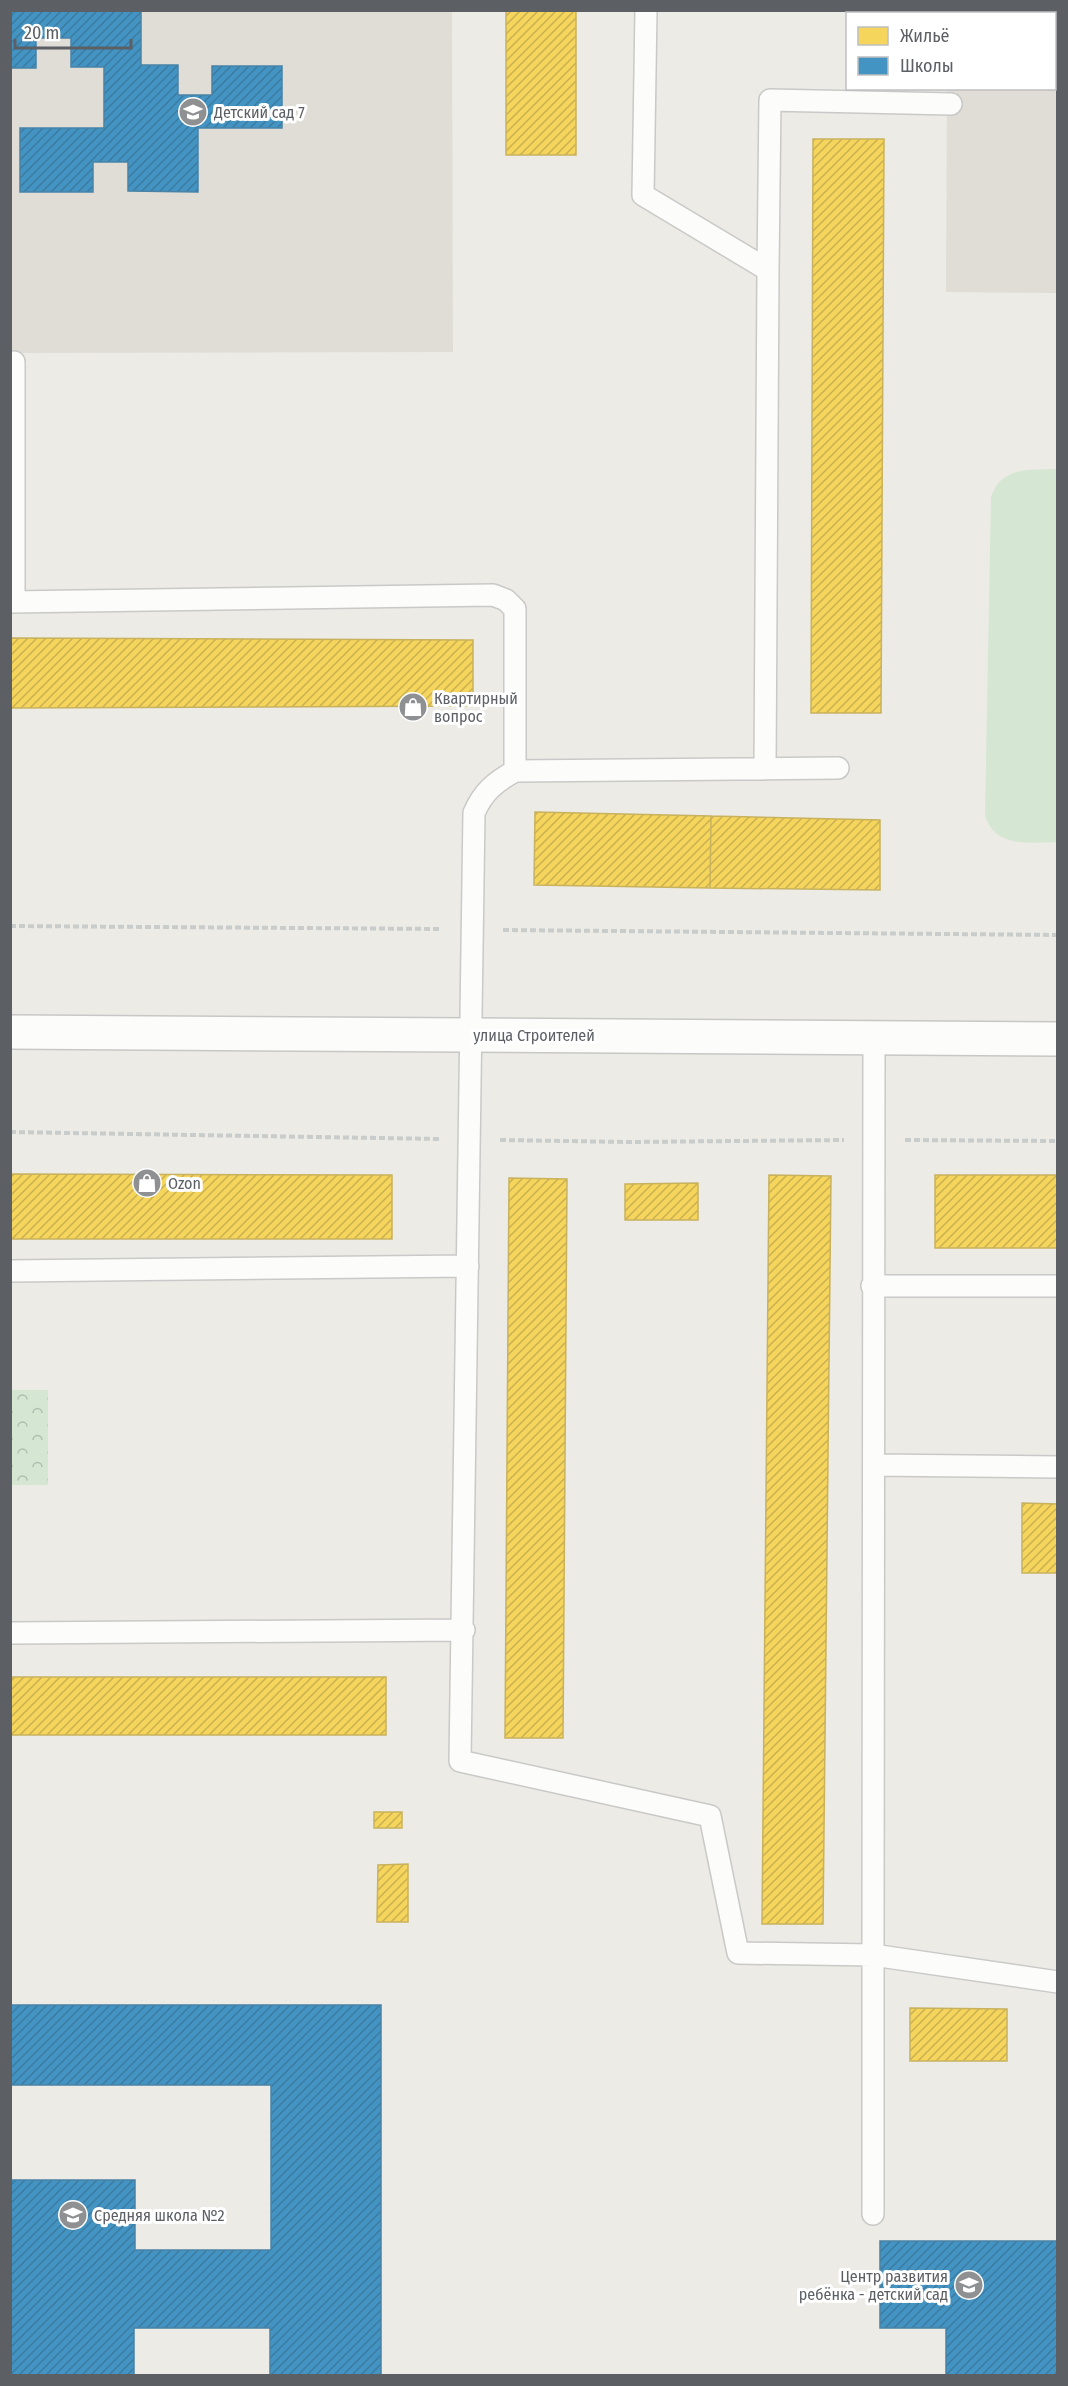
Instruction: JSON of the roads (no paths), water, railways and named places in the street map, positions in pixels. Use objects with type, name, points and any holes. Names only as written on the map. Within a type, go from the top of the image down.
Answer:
[{"type":"main road","name":"улица Строителей","points":[[10,1032],[1058,1038]]},
{"type":"lane","points":[[646,10],[643,195],[768,270]]},
{"type":"lane","points":[[765,769],[770,100],[951,104]]},
{"type":"lane","points":[[14,362],[12,602],[493,595],[506,600],[515,609],[515,771]]},
{"type":"lane","points":[[838,768],[515,771],[497,781],[481,797],[474,813],[469,1035],[470,1139],[464,1630],[460,1761],[710,1816],[738,1953],[873,1954],[1058,1982]]},
{"type":"lane","points":[[873,2214],[874,1037]]},
{"type":"lane","points":[[10,1271],[468,1266]]},
{"type":"lane","points":[[872,1286],[1058,1286]]},
{"type":"lane","points":[[874,1465],[1058,1467]]},
{"type":"lane","points":[[10,1633],[464,1630]]},
{"type":"place","name":"Детский сад 7","points":[[193,112]]},
{"type":"place","name":"Квартирный вопрос","points":[[413,707]]},
{"type":"place","name":"Ozon","points":[[147,1183]]},
{"type":"place","name":"Средняя школа №2","points":[[73,2215]]},
{"type":"place","name":"Центр развития ребёнка - детский сад","points":[[969,2285]]}]
